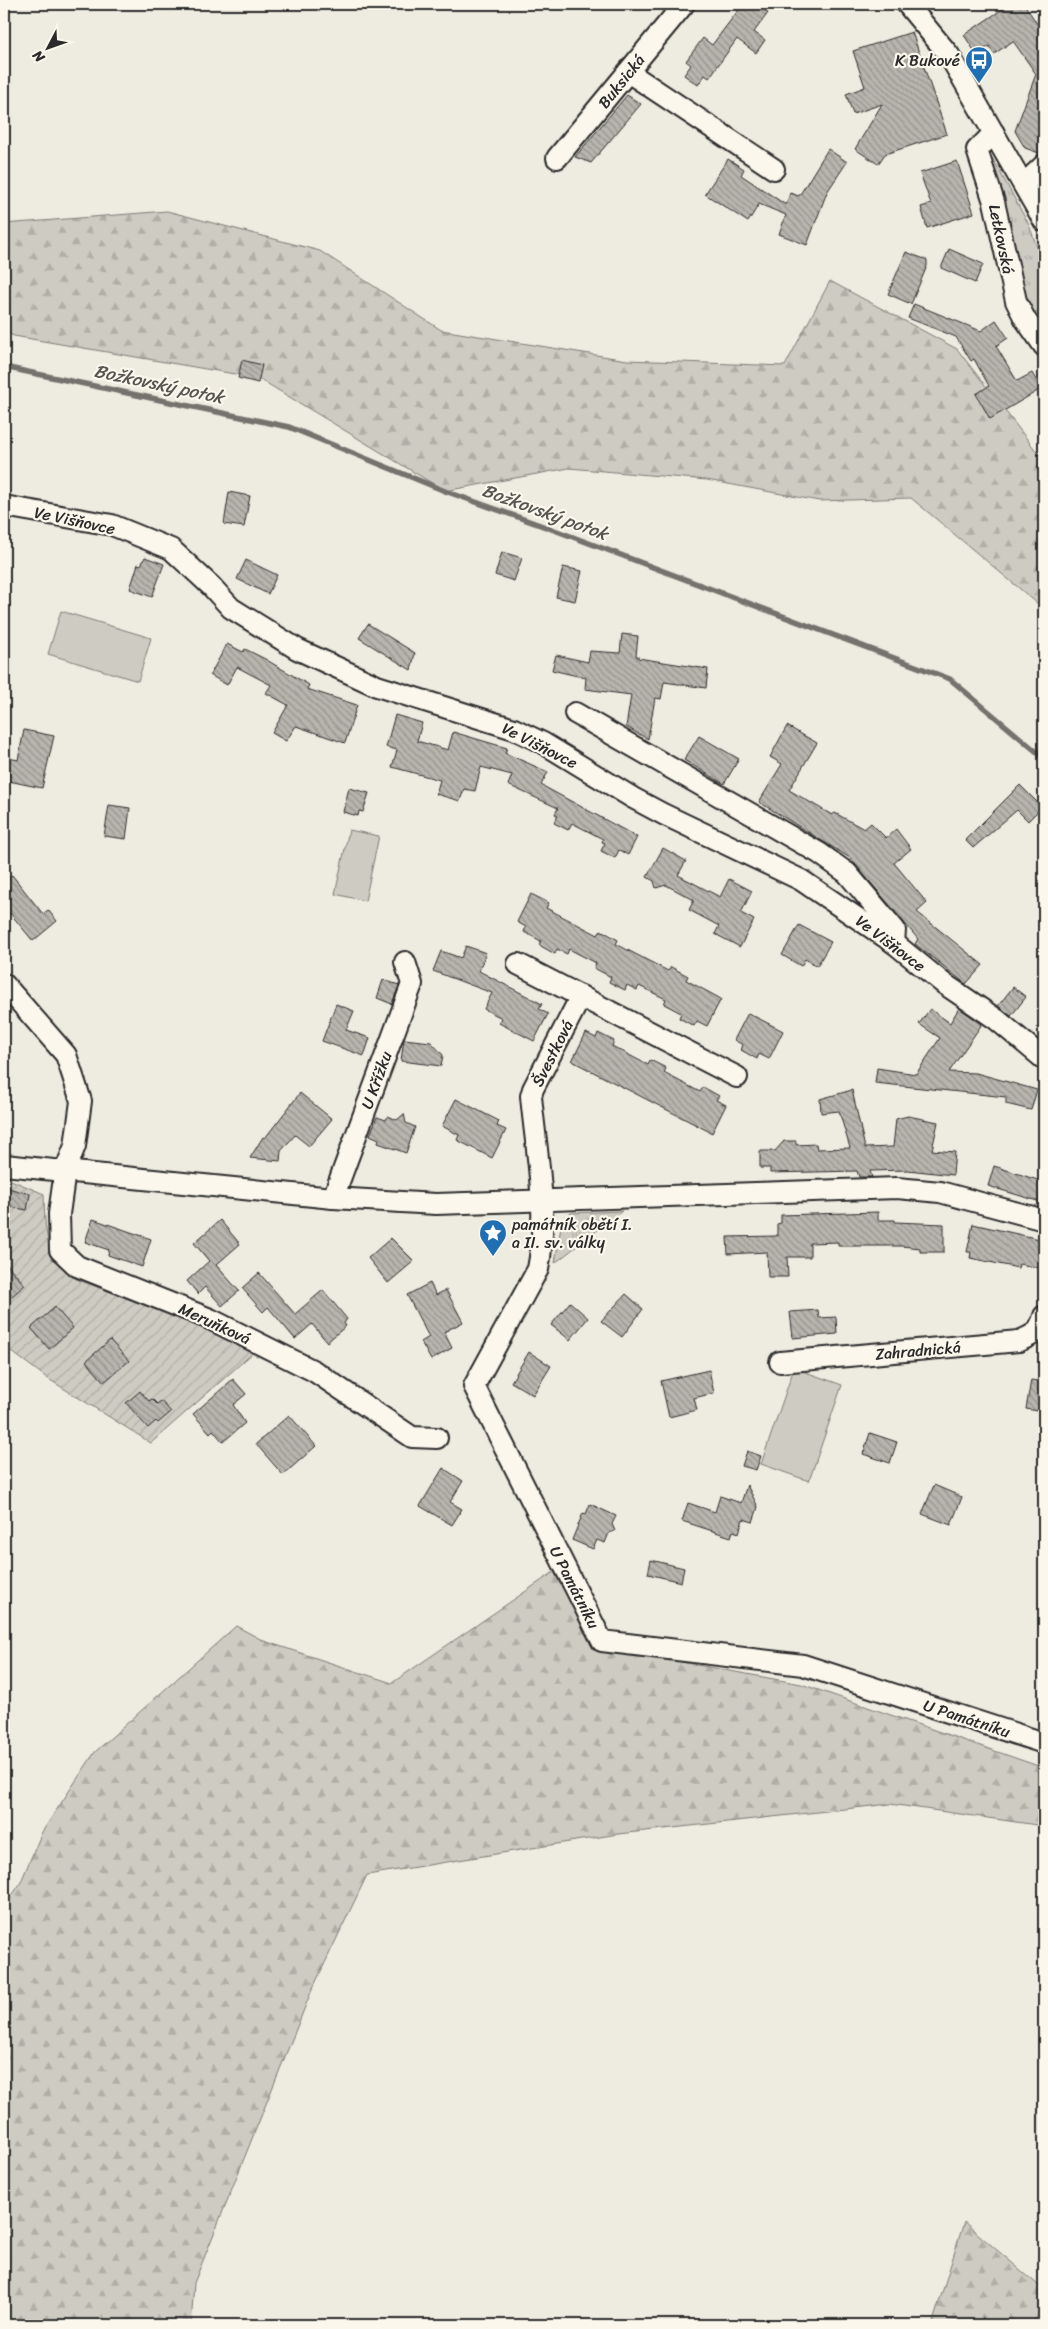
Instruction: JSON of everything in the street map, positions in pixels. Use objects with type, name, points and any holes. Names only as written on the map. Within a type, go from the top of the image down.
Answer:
[{"type":"street","name":"Buksická","points":[[557,158],[684,4]]},
{"type":"street","points":[[906,4],[949,55],[1044,221]]},
{"type":"street","points":[[628,72],[774,169]]},
{"type":"street","name":"Letkovská","points":[[994,133],[977,150],[994,202],[1016,301],[1044,346]]},
{"type":"street","points":[[1024,184],[1044,165]]},
{"type":"street","name":"Ve Višňovce","points":[[4,506],[112,525],[171,549],[211,586],[231,608],[297,650],[377,686],[514,729],[543,743],[633,798],[801,880],[894,943],[943,983],[996,1019],[1044,1060]]},
{"type":"street","points":[[575,713],[819,853],[847,873],[867,894],[895,930],[894,943]]},
{"type":"street","name":"U Křížku","points":[[333,1198],[412,984],[405,962]]},
{"type":"street","points":[[518,964],[737,1077]]},
{"type":"street","points":[[4,984],[66,1055],[81,1101],[75,1146],[65,1171]]},
{"type":"street","name":"Švestková","points":[[541,1201],[531,1096],[581,996]]},
{"type":"street","points":[[4,1165],[333,1198],[436,1204],[897,1188],[940,1192],[1044,1220]]},
{"type":"street","name":"Meruňková","points":[[65,1171],[59,1214],[60,1250],[78,1266],[210,1319],[314,1371],[412,1437],[437,1438]]},
{"type":"street","name":"U Památníku","points":[[541,1201],[542,1250],[538,1269],[474,1386],[602,1641],[803,1665],[1044,1743]]},
{"type":"street","name":"Zahradnická","points":[[780,1362],[1019,1341],[1034,1335],[1040,1329],[1044,1316]]},
{"type":"green space","points":[[988,150],[1029,225],[1044,266],[1044,317],[1034,311],[1030,312],[1023,300],[986,158]]},
{"type":"green space","points":[[167,211],[320,251],[441,330],[627,360],[785,366],[830,281],[957,349],[1044,461],[1044,609],[911,498],[819,501],[707,480],[569,468],[445,491],[258,378],[14,336],[4,332],[4,224]]},
{"type":"green space","points":[[61,611],[151,638],[138,681],[48,654]]},
{"type":"green space","points":[[349,830],[379,836],[365,901],[335,894]]},
{"type":"green space","points":[[4,1179],[11,1180],[44,1194],[48,1241],[58,1261],[76,1279],[206,1328],[254,1352],[151,1443],[47,1378],[4,1346]]},
{"type":"green space","points":[[622,1211],[555,1263],[562,1220],[571,1213]]},
{"type":"green space","points":[[794,1368],[842,1385],[809,1481],[761,1464]]},
{"type":"green space","points":[[554,1572],[599,1647],[801,1684],[1044,1768],[1044,1826],[890,1804],[618,1834],[367,1875],[311,1992],[194,2283],[191,2325],[4,2325],[4,1907],[20,1884],[42,1832],[95,1752],[236,1626],[264,1641],[392,1683]]},
{"type":"green space","points":[[964,2222],[1044,2290],[1044,2325],[932,2325]]},
{"type":"building","points":[[743,4],[755,4],[768,13],[754,32],[765,40],[756,53],[737,39],[709,78],[705,75],[698,85],[684,75],[691,65],[686,61],[703,38],[712,45]]},
{"type":"building","points":[[1010,4],[1024,4],[1044,34],[1044,138],[1039,153],[1025,148],[1015,131],[1036,74],[1013,41],[994,54],[989,46],[977,55],[964,35]]},
{"type":"building","points":[[912,32],[947,134],[885,154],[878,164],[855,149],[882,104],[853,114],[846,94],[865,87],[853,51]]},
{"type":"building","points":[[627,95],[641,104],[591,163],[575,157]]},
{"type":"building","points":[[828,149],[847,162],[827,192],[807,245],[779,234],[786,215],[759,204],[748,222],[705,194],[728,159],[744,169],[741,175],[786,205],[790,193],[799,196]]},
{"type":"building","points":[[957,161],[974,213],[927,228],[921,207],[931,204],[920,173]]},
{"type":"building","points":[[949,249],[983,264],[975,283],[941,268]]},
{"type":"building","points":[[906,252],[927,260],[927,266],[911,304],[888,294]]},
{"type":"building","points":[[914,304],[981,331],[996,320],[1008,338],[996,346],[1017,381],[1032,373],[1041,389],[990,419],[976,394],[989,386],[974,359],[971,361],[956,337],[908,318]]},
{"type":"building","points":[[242,360],[262,365],[258,383],[238,378]]},
{"type":"building","points":[[229,492],[250,496],[244,527],[224,524]]},
{"type":"building","points":[[502,552],[522,558],[514,581],[495,575]]},
{"type":"building","points":[[145,557],[164,564],[152,597],[130,589],[138,564],[141,565]]},
{"type":"building","points":[[246,560],[277,575],[268,594],[237,579]]},
{"type":"building","points":[[563,567],[582,571],[575,601],[556,597]]},
{"type":"building","points":[[368,624],[415,653],[411,670],[359,638]]},
{"type":"building","points":[[622,634],[638,636],[636,656],[638,658],[708,669],[706,688],[664,682],[661,699],[655,698],[648,739],[626,727],[631,695],[585,689],[586,678],[552,670],[556,655],[588,662],[590,651],[620,653]]},
{"type":"building","points":[[227,644],[243,652],[245,649],[265,659],[309,685],[307,689],[357,705],[345,743],[296,726],[286,741],[272,733],[288,705],[266,693],[271,685],[237,667],[227,685],[210,675]]},
{"type":"building","points":[[395,715],[422,723],[417,741],[448,750],[453,732],[507,748],[505,753],[548,772],[541,785],[637,837],[628,855],[619,850],[615,858],[601,851],[605,843],[602,842],[603,839],[572,823],[568,830],[554,823],[558,816],[555,814],[558,808],[508,785],[512,775],[481,767],[475,791],[464,789],[460,801],[436,794],[440,780],[392,767],[397,750],[386,747]]},
{"type":"building","points":[[787,726],[817,743],[789,790],[832,815],[835,813],[864,829],[871,823],[886,838],[896,829],[911,849],[894,863],[927,903],[917,912],[983,965],[966,984],[915,944],[918,939],[850,858],[759,802],[782,764],[770,757]]},
{"type":"building","points":[[24,730],[54,736],[42,788],[4,780],[4,757],[18,760]]},
{"type":"building","points":[[699,736],[739,759],[724,784],[684,760]]},
{"type":"building","points":[[1020,785],[1042,807],[1028,821],[1017,810],[973,848],[965,840]]},
{"type":"building","points":[[349,788],[369,793],[363,812],[359,811],[358,816],[343,812]]},
{"type":"building","points":[[109,805],[130,808],[126,839],[104,836]]},
{"type":"building","points":[[663,848],[686,861],[678,875],[720,897],[729,879],[752,891],[741,913],[754,920],[740,947],[715,934],[719,926],[689,910],[694,900],[666,885],[656,888],[654,881],[647,877]]},
{"type":"building","points":[[12,875],[43,914],[48,910],[57,921],[33,941],[10,913],[4,918],[4,882]]},
{"type":"building","points":[[531,894],[549,903],[546,908],[598,935],[601,930],[618,940],[616,944],[668,971],[671,967],[688,976],[686,980],[721,999],[707,1026],[697,1021],[694,1026],[679,1018],[681,1013],[664,1004],[666,999],[639,986],[637,990],[627,985],[625,990],[609,982],[611,977],[594,968],[596,963],[569,949],[567,954],[557,949],[555,954],[539,945],[541,941],[524,932],[526,927],[517,922]]},
{"type":"building","points":[[799,925],[831,942],[817,966],[805,959],[801,966],[782,955]]},
{"type":"building","points":[[466,946],[486,953],[479,971],[542,1004],[539,1009],[548,1014],[534,1041],[499,1023],[502,1018],[484,1009],[492,993],[433,971],[441,951],[461,958]]},
{"type":"building","points":[[383,980],[399,985],[392,1004],[377,998]]},
{"type":"building","points":[[1013,987],[1026,997],[1011,1016],[998,1006]]},
{"type":"building","points":[[336,1004],[354,1011],[346,1030],[370,1038],[364,1056],[322,1041]]},
{"type":"building","points":[[959,1008],[982,1024],[949,1072],[976,1073],[1037,1090],[1031,1110],[1006,1104],[1006,1097],[875,1083],[877,1068],[916,1074],[940,1038],[919,1024],[930,1009],[950,1023]]},
{"type":"building","points":[[748,1013],[783,1031],[769,1059],[759,1054],[757,1059],[741,1050],[743,1045],[734,1040]]},
{"type":"building","points":[[586,1033],[596,1038],[598,1033],[614,1041],[612,1046],[648,1065],[650,1060],[666,1068],[664,1073],[700,1092],[703,1087],[719,1096],[716,1100],[726,1105],[712,1133],[572,1061]]},
{"type":"building","points":[[404,1039],[431,1042],[443,1055],[441,1066],[401,1061]]},
{"type":"building","points":[[852,1090],[865,1148],[893,1147],[896,1119],[908,1116],[938,1122],[932,1150],[955,1152],[953,1175],[908,1170],[870,1171],[872,1177],[859,1177],[857,1171],[770,1173],[770,1168],[760,1168],[760,1151],[775,1151],[784,1141],[796,1141],[796,1145],[816,1144],[817,1149],[850,1148],[839,1111],[821,1113],[820,1099]]},
{"type":"building","points":[[300,1093],[332,1119],[309,1146],[295,1135],[281,1151],[280,1161],[250,1158],[263,1137],[265,1138]]},
{"type":"building","points":[[456,1099],[499,1121],[497,1126],[506,1130],[492,1158],[457,1140],[459,1135],[442,1126]]},
{"type":"building","points":[[404,1114],[406,1123],[415,1127],[406,1153],[378,1143],[379,1139],[370,1135],[377,1117],[386,1120],[388,1116],[397,1120]]},
{"type":"building","points":[[994,1166],[1044,1182],[1044,1203],[988,1186]]},
{"type":"building","points":[[4,1187],[30,1194],[27,1210],[4,1206]]},
{"type":"building","points":[[878,1212],[878,1220],[944,1224],[944,1252],[920,1252],[920,1248],[901,1246],[838,1246],[838,1242],[810,1243],[810,1257],[787,1257],[788,1277],[768,1277],[767,1252],[728,1254],[727,1237],[777,1236],[777,1224],[781,1223],[781,1215]]},
{"type":"building","points":[[93,1219],[151,1239],[142,1267],[108,1255],[109,1250],[85,1242]]},
{"type":"building","points":[[220,1220],[240,1244],[216,1265],[239,1291],[222,1306],[205,1287],[198,1294],[187,1281],[209,1261],[194,1243]]},
{"type":"building","points":[[973,1224],[1044,1240],[1044,1269],[1019,1264],[1018,1268],[970,1258],[971,1252],[967,1252]]},
{"type":"building","points":[[391,1238],[414,1261],[388,1283],[368,1258]]},
{"type":"building","points":[[4,1261],[25,1285],[4,1303]]},
{"type":"building","points":[[259,1273],[295,1314],[323,1290],[347,1319],[344,1323],[346,1326],[327,1342],[312,1324],[295,1339],[268,1307],[263,1312],[242,1288]]},
{"type":"building","points":[[430,1283],[436,1295],[446,1290],[463,1322],[444,1332],[452,1348],[431,1360],[421,1342],[429,1337],[407,1295]]},
{"type":"building","points":[[626,1294],[643,1309],[622,1337],[601,1321]]},
{"type":"building","points":[[570,1302],[588,1318],[570,1340],[551,1325]]},
{"type":"building","points":[[55,1307],[73,1328],[49,1349],[31,1328]]},
{"type":"building","points":[[818,1310],[819,1318],[836,1317],[837,1334],[793,1338],[790,1312]]},
{"type":"building","points":[[110,1340],[129,1361],[104,1382],[86,1361]]},
{"type":"building","points":[[529,1352],[551,1366],[533,1395],[511,1382]]},
{"type":"building","points":[[709,1370],[714,1393],[694,1398],[697,1410],[669,1417],[661,1381]]},
{"type":"building","points":[[233,1379],[246,1394],[233,1405],[245,1423],[223,1442],[213,1430],[210,1433],[193,1414]]},
{"type":"building","points":[[1031,1380],[1044,1382],[1044,1412],[1026,1409]]},
{"type":"building","points":[[140,1391],[149,1401],[152,1399],[157,1404],[161,1401],[171,1412],[158,1423],[156,1421],[148,1428],[126,1403]]},
{"type":"building","points":[[289,1415],[316,1446],[283,1475],[256,1444]]},
{"type":"building","points":[[870,1433],[897,1442],[890,1463],[863,1454]]},
{"type":"building","points":[[747,1451],[761,1456],[756,1470],[742,1466]]},
{"type":"building","points":[[443,1468],[463,1481],[450,1502],[462,1509],[452,1525],[420,1506]]},
{"type":"building","points":[[747,1485],[758,1507],[753,1522],[743,1519],[739,1533],[733,1531],[731,1537],[682,1521],[688,1503],[715,1512],[720,1496],[741,1503]]},
{"type":"building","points":[[934,1485],[962,1497],[951,1525],[922,1514]]},
{"type":"building","points":[[590,1504],[616,1516],[612,1524],[615,1531],[609,1533],[605,1543],[597,1540],[593,1549],[572,1540],[583,1513],[586,1514]]},
{"type":"building","points":[[651,1560],[684,1568],[681,1582],[648,1574]]},
{"type":"waterway","name":"Božkovský potok","points":[[4,367],[289,427],[445,491],[557,531],[950,679],[1044,758]]},
{"type":"place","name":"K Bukové","points":[[979,84]]},
{"type":"place","name":"památník obětí I. a II. sv. války","points":[[493,1257]]}]
